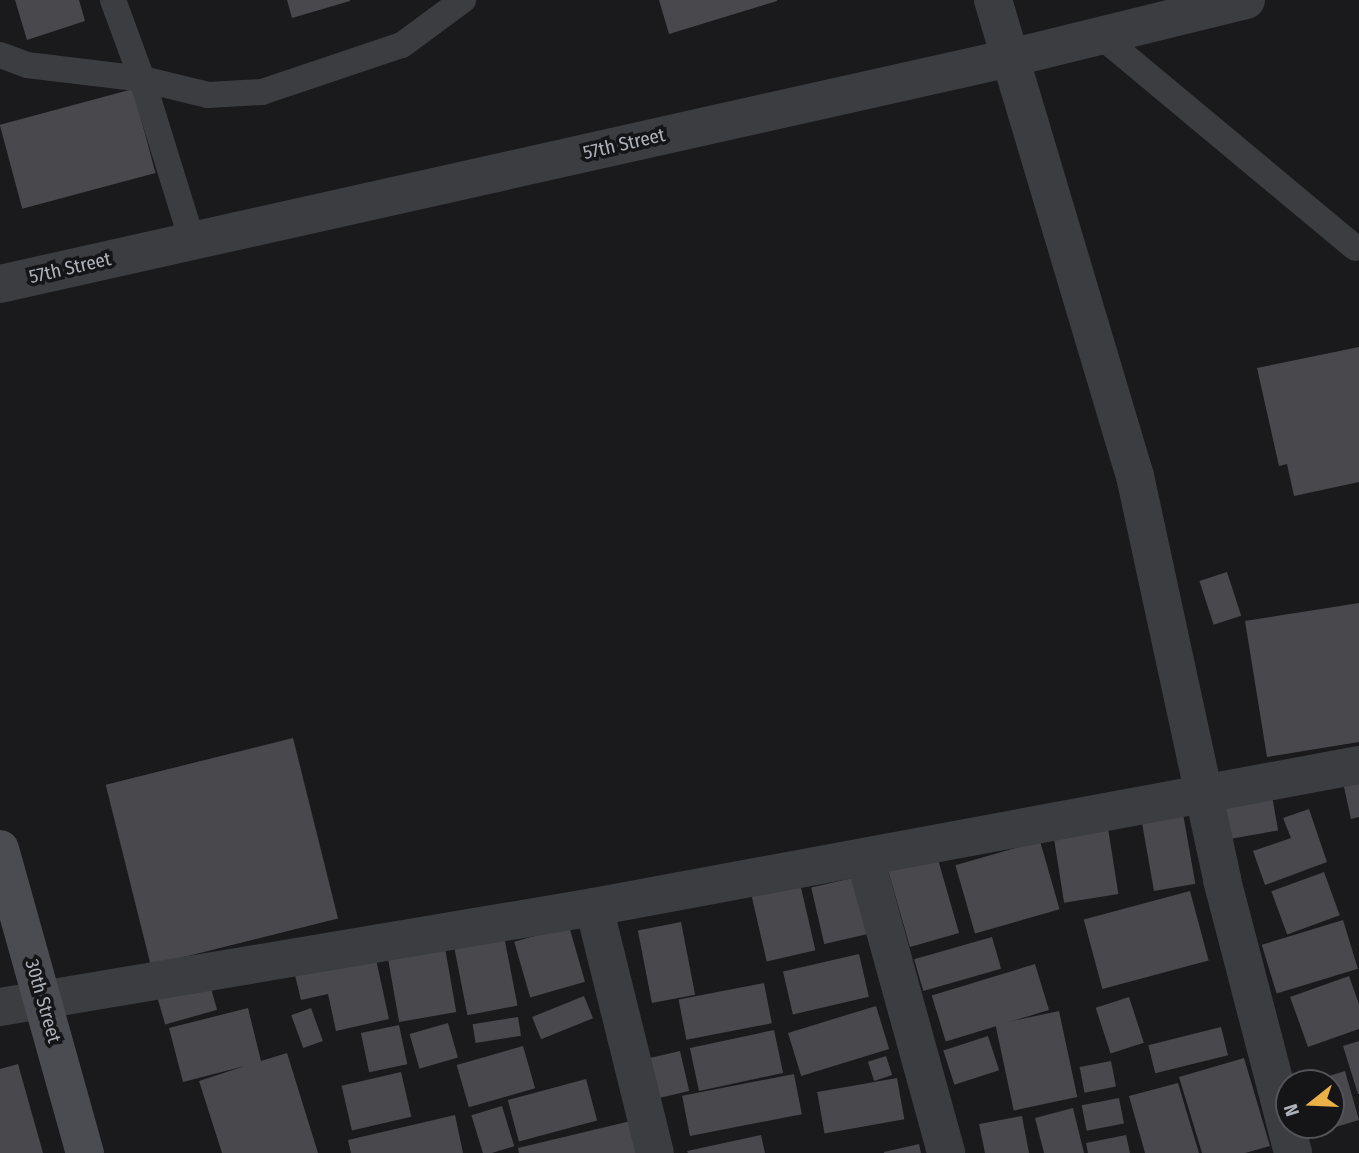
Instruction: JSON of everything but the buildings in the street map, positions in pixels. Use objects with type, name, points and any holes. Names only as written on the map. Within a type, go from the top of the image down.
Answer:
[{"type":"main road","name":"30th Street","points":[[0,849],[85,1153]]},
{"type":"street","points":[[993,0],[1135,476],[1203,791],[1293,1153]]},
{"type":"street","name":"57th Street","points":[[0,284],[1010,58],[1246,0]]},
{"type":"street","points":[[0,1007],[594,907],[865,858],[1203,791],[1359,765]]},
{"type":"street","points":[[865,858],[946,1153]]},
{"type":"street","points":[[594,907],[654,1153]]},
{"type":"lane","points":[[113,0],[142,79],[192,241]]},
{"type":"lane","points":[[0,55],[27,65],[142,79],[208,95],[262,92],[402,45],[463,0]]},
{"type":"lane","points":[[1101,36],[1355,248]]}]
